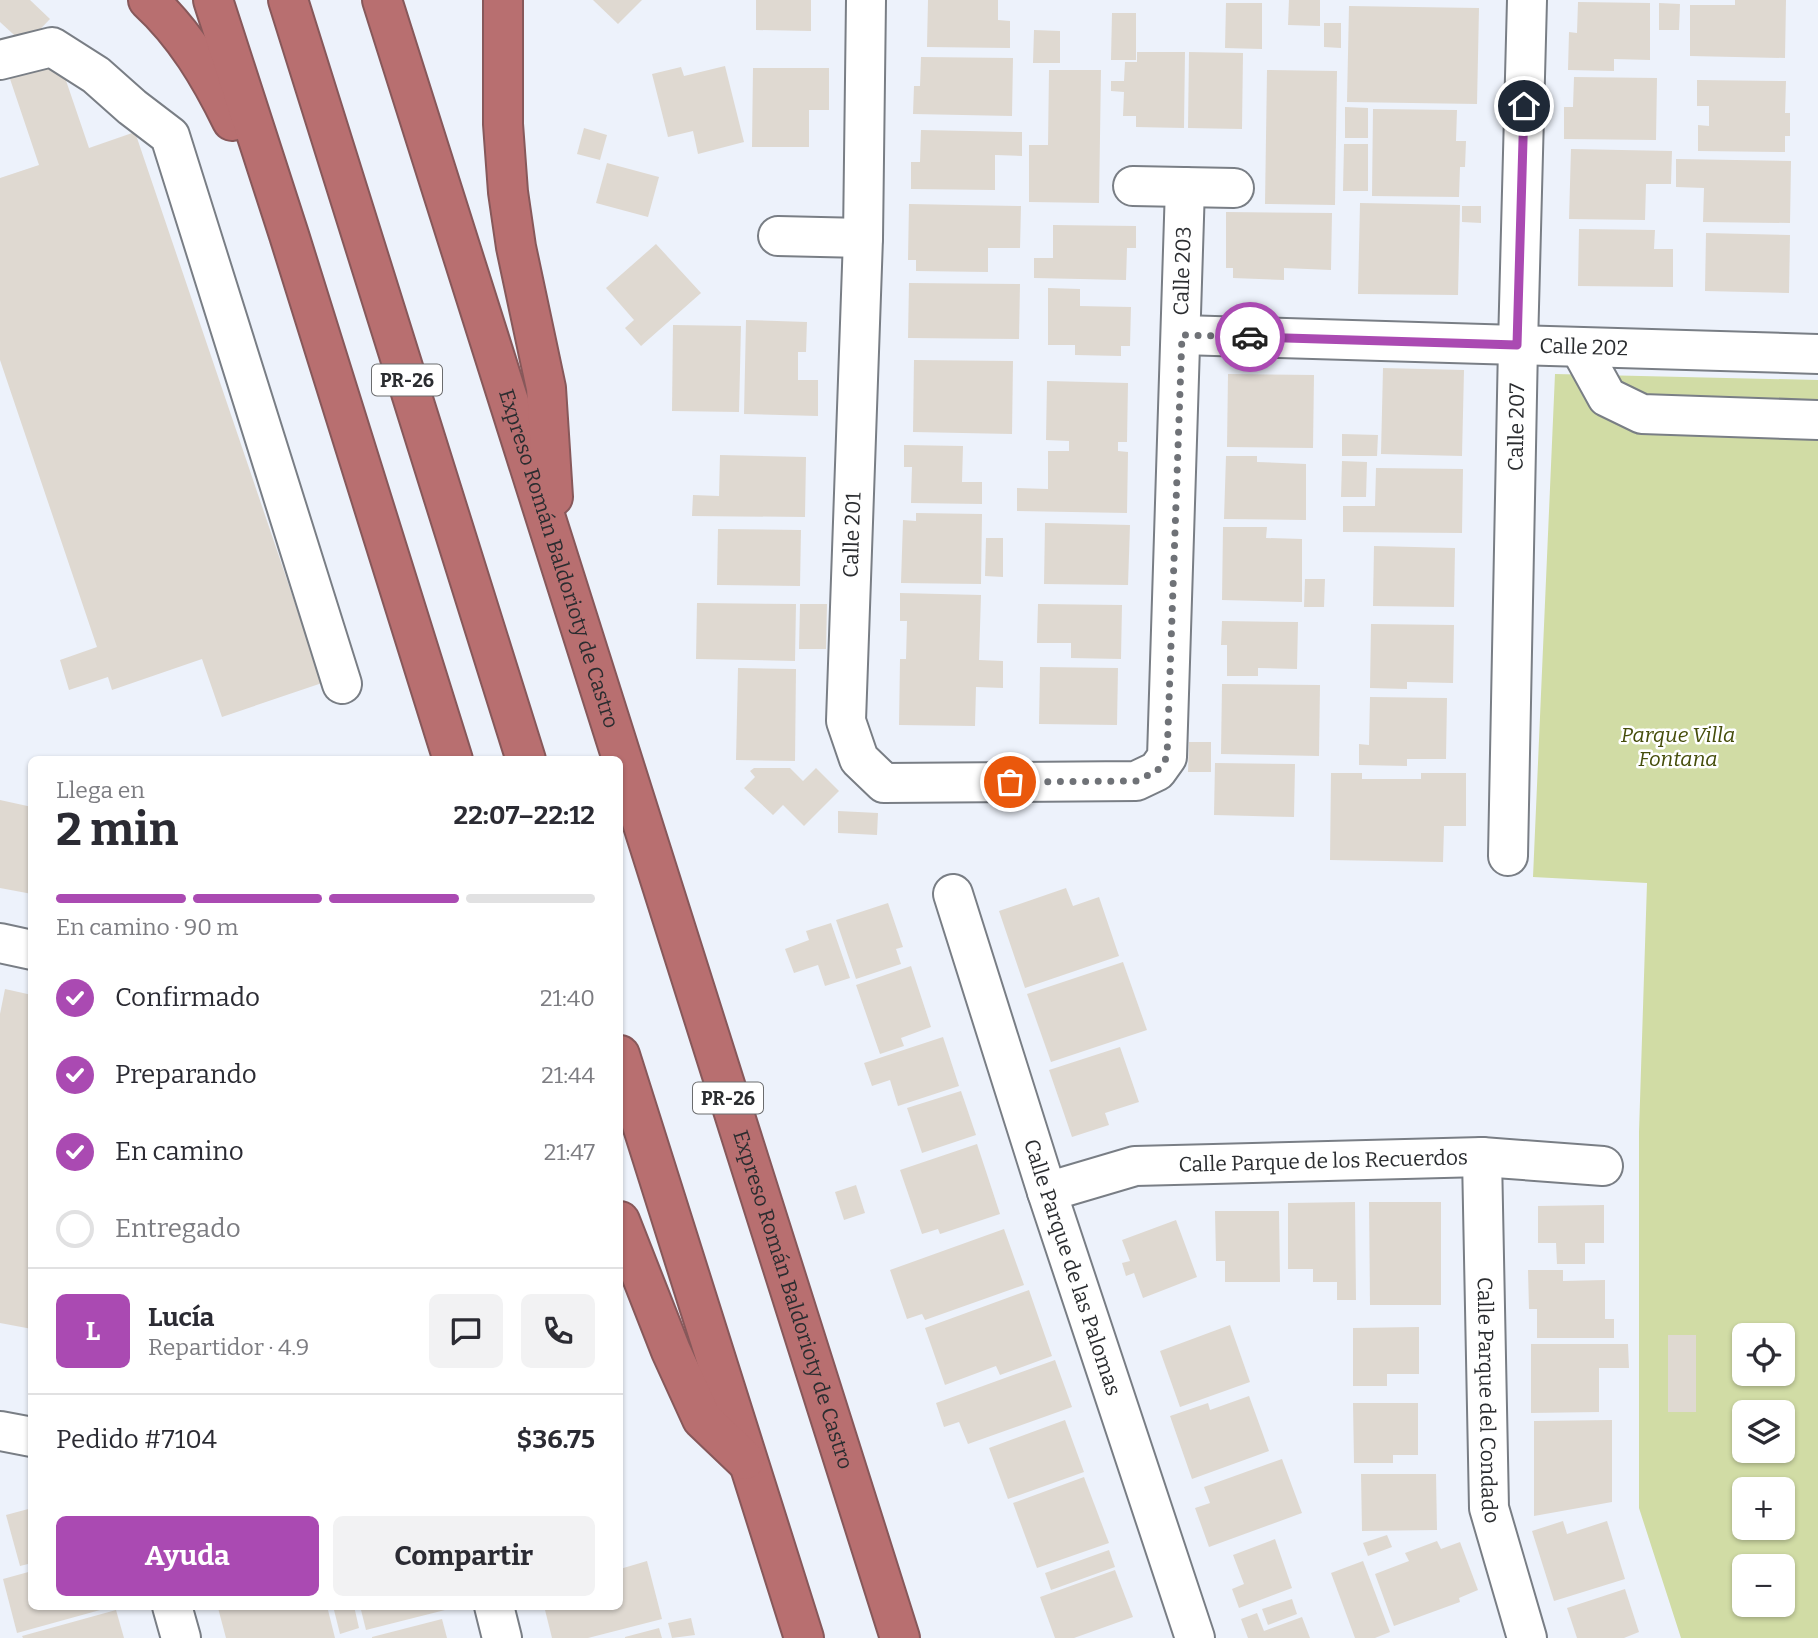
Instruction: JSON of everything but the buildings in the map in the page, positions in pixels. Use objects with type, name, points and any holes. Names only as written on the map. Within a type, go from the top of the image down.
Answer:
[{"type":"highway","points":[[148,0],[163,13],[209,74],[289,235]]},
{"type":"highway","points":[[214,0],[452,756]]},
{"type":"highway","name":"PR-26","points":[[288,0],[525,756]]},
{"type":"highway","name":"Expreso Román Baldorioty de Castro","points":[[382,0],[620,756]]},
{"type":"highway","points":[[503,0],[503,124],[509,192],[523,284],[546,388],[557,559]]},
{"type":"highway","name":"Expreso Román Baldorioty de Castro","points":[[623,767],[900,1638]]},
{"type":"highway","points":[[623,1065],[804,1638]]},
{"type":"highway","points":[[623,1229],[671,1351],[702,1419],[747,1462]]},
{"type":"street","name":"Calle 201","points":[[866,0],[863,238],[846,722],[859,759],[884,783],[1136,781],[1157,771]]},
{"type":"street","name":"Calle 207","points":[[1508,856],[1517,345],[1527,0]]},
{"type":"street","points":[[0,60],[52,47],[96,75],[170,136],[342,684]]},
{"type":"street","points":[[1133,186],[1234,188]]},
{"type":"street","name":"Calle 203","points":[[1157,771],[1167,757],[1185,187]]},
{"type":"street","points":[[778,236],[863,238]]},
{"type":"street","name":"Calle 202","points":[[1182,335],[1818,354]]},
{"type":"street","points":[[1580,348],[1607,397],[1642,414],[1818,420]]},
{"type":"street","name":"Calle Parque de las Palomas","points":[[953,894],[1047,1192],[1195,1638]]},
{"type":"street","points":[[0,943],[28,949]]},
{"type":"street","name":"Calle Parque de los Recuerdos","points":[[1047,1192],[1135,1166],[1482,1157],[1603,1166]]},
{"type":"street","name":"Calle Parque del Condado","points":[[1482,1157],[1489,1508],[1527,1638]]},
{"type":"street","points":[[0,1431],[28,1436]]},
{"type":"street","points":[[173,1610],[181,1638]]},
{"type":"street","points":[[495,1610],[502,1638]]},
{"type":"green space","name":"Parque Villa Fontana","points":[[1555,374],[1818,380],[1818,1638],[1681,1638],[1639,1508],[1639,1132],[1647,883],[1533,877]]},
{"type":"way so far","points":[[1010,782],[1136,781],[1157,771],[1167,757],[1182,335],[1250,337]]},
{"type":"route","points":[[1250,337],[1517,345],[1524,106]]}]
